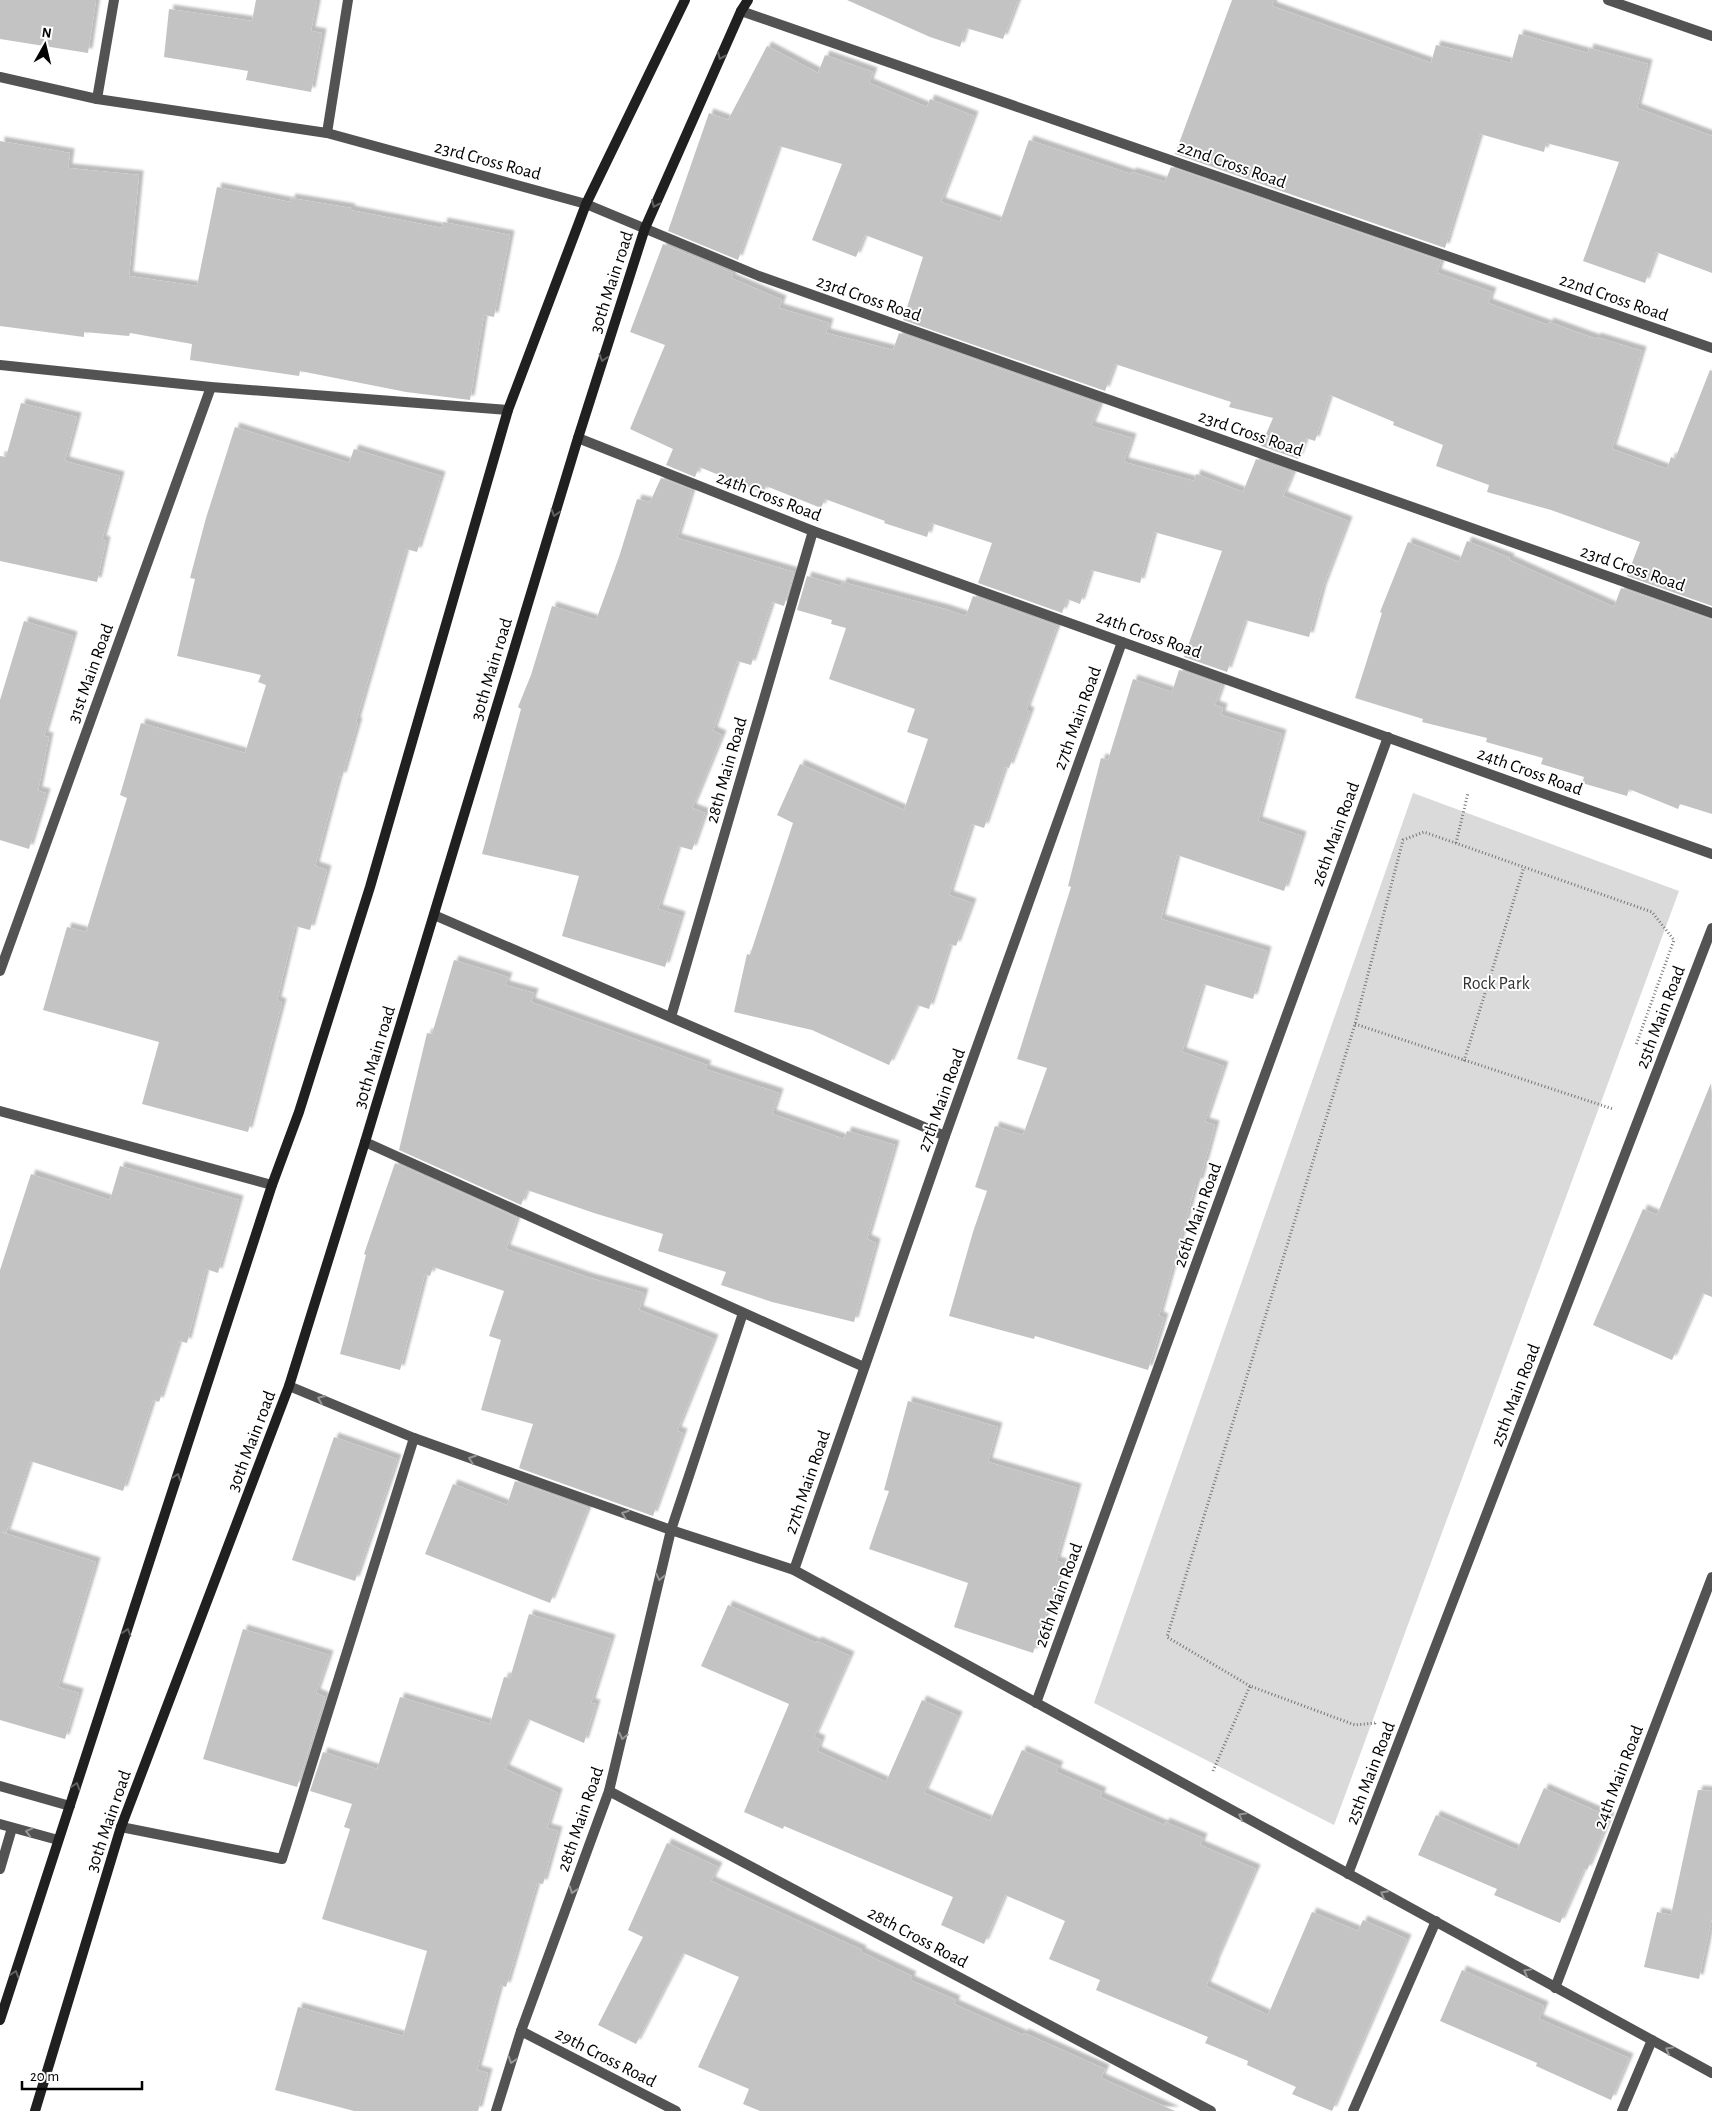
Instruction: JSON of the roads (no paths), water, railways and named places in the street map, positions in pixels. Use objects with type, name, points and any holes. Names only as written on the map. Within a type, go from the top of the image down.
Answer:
[{"type":"main road","points":[[0,2020],[272,1185],[299,1112],[370,887],[508,410],[586,204],[685,0]]},
{"type":"main road","name":"30th Main road","points":[[35,2111],[121,1827],[289,1386],[365,1142],[578,438],[645,228],[741,11],[748,0]]},
{"type":"street","points":[[97,99],[114,0]]},
{"type":"street","points":[[327,133],[348,0]]},
{"type":"street","points":[[1608,0],[1712,36]]},
{"type":"street","name":"22nd Cross Road","points":[[741,11],[1712,348]]},
{"type":"street","name":"23rd Cross Road","points":[[0,78],[97,99],[327,133],[586,204],[768,280],[1712,613]]},
{"type":"street","points":[[0,365],[211,387],[508,410]]},
{"type":"street","name":"31st Main Road","points":[[0,971],[211,387]]},
{"type":"street","name":"24th Cross Road","points":[[578,438],[813,531],[1712,854]]},
{"type":"street","name":"28th Main Road","points":[[671,1017],[813,531]]},
{"type":"street","name":"27th Main Road","points":[[794,1570],[945,1136],[1122,642]]},
{"type":"street","name":"26th Main Road","points":[[1036,1703],[1388,737]]},
{"type":"street","points":[[434,915],[945,1136]]},
{"type":"street","name":"25th Main Road","points":[[1348,1874],[1712,928]]},
{"type":"street","points":[[0,1111],[272,1185]]},
{"type":"street","points":[[365,1142],[864,1367]]},
{"type":"street","name":"28th Main Road","points":[[496,2111],[521,2031],[610,1791],[671,1530],[743,1313]]},
{"type":"street","points":[[289,1386],[414,1438],[671,1530],[794,1570],[1712,2073]]},
{"type":"street","points":[[121,1827],[282,1859],[414,1438]]},
{"type":"street","name":"24th Main Road","points":[[1555,1988],[1712,1577]]},
{"type":"street","points":[[0,1786],[70,1806]]},
{"type":"street","name":"28th Cross Road","points":[[610,1791],[1211,2111]]},
{"type":"street","points":[[0,1824],[58,1840]]},
{"type":"street","points":[[0,1870],[12,1828]]},
{"type":"street","points":[[1353,2111],[1436,1921]]},
{"type":"street","name":"29th Cross Road","points":[[521,2031],[676,2111]]},
{"type":"street","points":[[1622,2111],[1652,2040]]},
{"type":"park label","name":"Rock Park","points":[[1496,983]]}]
